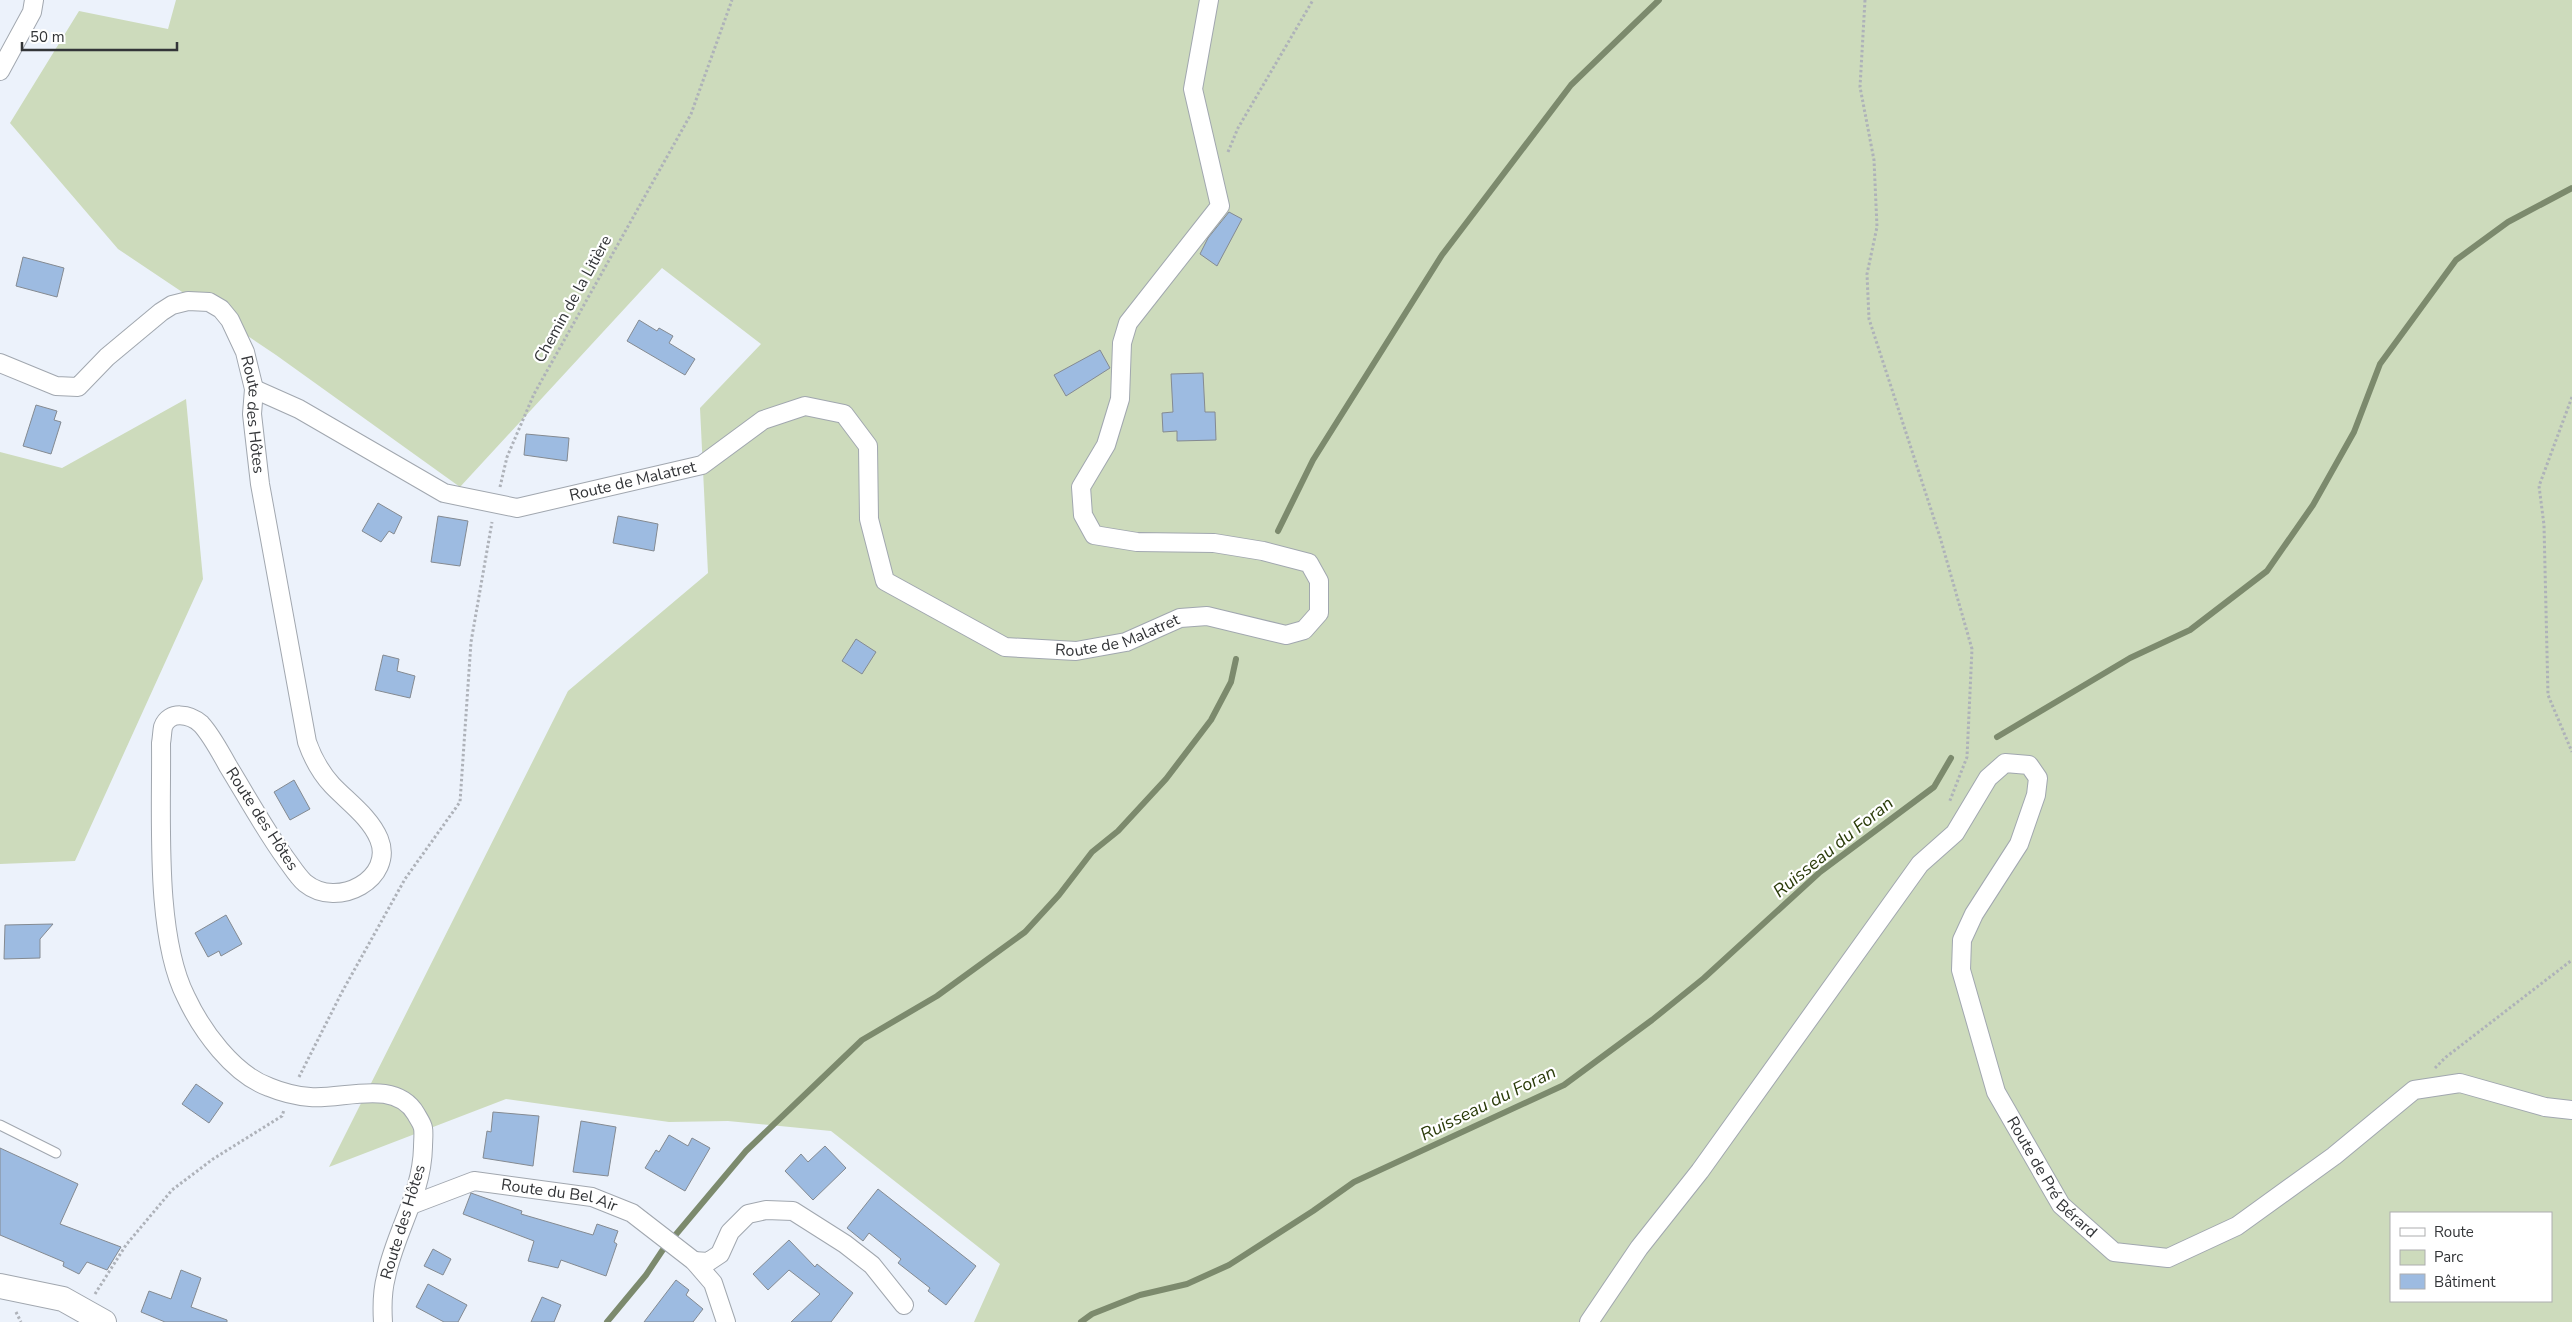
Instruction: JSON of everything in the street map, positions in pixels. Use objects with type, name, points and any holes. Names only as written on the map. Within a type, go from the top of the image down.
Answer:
[{"type":"street","points":[[0,71],[32,12],[34,0]]},
{"type":"street","name":"Route de Malatret","points":[[254,389],[299,408],[444,493],[518,508],[702,465],[763,420],[805,406],[844,414],[868,446],[869,519],[885,581],[1005,647],[1076,651],[1126,642],[1180,618],[1208,616],[1286,635],[1304,630],[1319,613],[1319,581],[1309,563],[1263,551],[1214,543],[1137,542],[1094,534],[1083,515],[1081,487],[1106,445],[1120,399],[1122,344],[1128,323],[1220,206],[1193,89],[1209,0]]},
{"type":"street","name":"Route des Hôtes","points":[[0,363],[56,386],[78,387],[107,357],[161,312],[188,301],[201,301],[215,305],[230,320],[245,352],[254,389],[252,414],[260,484],[307,742],[314,762],[368,822],[380,840],[380,857],[368,882],[354,890],[338,894],[319,892],[304,883],[275,844],[209,735],[191,717],[179,714],[169,719],[164,727],[162,742],[163,854],[170,948],[185,996],[198,1020],[233,1062],[254,1080],[269,1087],[309,1097],[379,1093],[393,1095],[413,1110],[423,1127],[423,1164],[411,1205],[386,1275],[382,1302],[383,1322]]},
{"type":"street","name":"Route de Pré Bérard","points":[[1589,1322],[1639,1248],[1700,1171],[1920,864],[1955,833],[1988,778],[2005,763],[2029,765],[2038,778],[2036,795],[2019,844],[1974,914],[1962,940],[1961,970],[1996,1092],[2061,1205],[2114,1252],[2168,1258],[2237,1226],[2334,1156],[2414,1090]]},
{"type":"street","points":[[2414,1090],[2460,1083],[2545,1107],[2572,1110]]},
{"type":"street","name":"Route du Bel Air","points":[[411,1205],[474,1180],[592,1197],[632,1213],[694,1261],[712,1283],[726,1322]]},
{"type":"street","points":[[694,1261],[708,1262],[720,1254],[730,1232],[748,1214],[766,1210],[794,1210],[845,1244],[872,1265],[904,1305]]},
{"type":"street","points":[[0,1286],[63,1299],[94,1317]]},
{"type":"lane","points":[[0,1125],[56,1153]]},
{"type":"path","name":"Chemin de la Litière","points":[[94,1317],[126,1245],[172,1190],[213,1159],[282,1116],[342,992],[404,879],[460,802],[471,642],[495,504],[507,457],[534,394],[691,114],[732,0]]},
{"type":"path","points":[[1214,185],[1238,128],[1313,0]]},
{"type":"path","points":[[1865,0],[1860,86],[1874,160],[1877,227],[1866,274],[1869,319],[1940,537],[1972,649],[1967,757],[1946,811]]},
{"type":"path","points":[[2572,397],[2539,486],[2544,525],[2548,696],[2572,752]]},
{"type":"path","points":[[2414,1090],[2446,1057],[2572,960]]},
{"type":"green space","points":[[176,0],[2572,0],[2572,1322],[974,1322],[1000,1264],[831,1131],[728,1121],[669,1122],[506,1099],[329,1167],[568,691],[708,573],[700,408],[761,344],[662,268],[460,487],[276,355],[118,249],[10,123],[79,11],[168,29]]},
{"type":"green space","points":[[186,399],[203,579],[75,861],[0,864],[0,452],[62,468]]},
{"type":"building","points":[[1229,212],[1242,219],[1217,266],[1200,254],[1208,238]]},
{"type":"building","points":[[23,257],[64,268],[57,297],[16,286]]},
{"type":"building","points":[[639,320],[657,331],[659,328],[673,336],[669,343],[695,359],[685,375],[627,341]]},
{"type":"building","points":[[1100,350],[1110,368],[1066,396],[1054,375]]},
{"type":"building","points":[[1203,373],[1205,412],[1215,412],[1216,440],[1177,441],[1177,431],[1163,432],[1162,413],[1173,412],[1171,374]]},
{"type":"building","points":[[36,405],[57,411],[54,420],[61,422],[51,454],[23,446]]},
{"type":"building","points":[[526,434],[569,438],[567,461],[524,455]]},
{"type":"building","points":[[378,503],[402,517],[394,534],[389,531],[381,542],[362,531]]},
{"type":"building","points":[[438,516],[468,521],[460,566],[431,562]]},
{"type":"building","points":[[618,516],[658,524],[654,551],[613,543]]},
{"type":"building","points":[[856,639],[876,652],[862,674],[842,661]]},
{"type":"building","points":[[383,655],[399,659],[397,671],[415,676],[410,698],[375,690]]},
{"type":"building","points":[[294,780],[310,809],[290,820],[274,792]]},
{"type":"building","points":[[226,915],[242,944],[221,956],[219,951],[208,957],[195,933]]},
{"type":"building","points":[[53,924],[40,939],[40,958],[4,959],[5,925]]},
{"type":"building","points":[[196,1084],[223,1103],[209,1123],[182,1104]]},
{"type":"building","points":[[493,1112],[539,1116],[533,1166],[483,1158],[487,1131],[491,1132]]},
{"type":"building","points":[[581,1121],[616,1127],[608,1176],[573,1172]]},
{"type":"building","points":[[669,1135],[688,1146],[692,1138],[710,1148],[685,1191],[645,1168],[656,1150],[659,1152]]},
{"type":"building","points":[[825,1146],[846,1168],[813,1200],[785,1171],[801,1154],[808,1162]]},
{"type":"building","points":[[0,1148],[78,1184],[60,1224],[121,1247],[107,1270],[87,1262],[79,1274],[63,1266],[64,1262],[0,1235]]},
{"type":"building","points":[[878,1189],[976,1266],[946,1305],[928,1291],[930,1288],[898,1263],[901,1259],[869,1233],[863,1241],[847,1228]]},
{"type":"building","points":[[471,1193],[522,1211],[521,1214],[593,1235],[597,1224],[618,1231],[614,1242],[617,1244],[606,1276],[561,1260],[558,1268],[528,1261],[534,1241],[463,1214]]},
{"type":"building","points":[[789,1240],[815,1267],[817,1264],[853,1293],[831,1322],[791,1322],[820,1294],[789,1270],[768,1290],[753,1274]]},
{"type":"building","points":[[433,1249],[451,1259],[443,1275],[424,1266]]},
{"type":"building","points":[[181,1270],[201,1278],[191,1307],[227,1320],[227,1322],[165,1322],[141,1312],[149,1291],[171,1299]]},
{"type":"building","points":[[676,1280],[689,1290],[686,1295],[703,1309],[693,1322],[644,1322]]},
{"type":"building","points":[[428,1284],[467,1305],[458,1322],[444,1322],[416,1307]]},
{"type":"building","points":[[542,1297],[561,1305],[554,1322],[531,1322]]},
{"type":"waterway","points":[[1278,531],[1313,460],[1442,255],[1571,85],[1659,0]]},
{"type":"waterway","name":"Ruisseau du Foran","points":[[1997,737],[2130,658],[2190,630],[2267,571],[2313,505],[2354,432],[2380,364],[2456,260],[2508,222],[2572,188]]},
{"type":"waterway","points":[[607,1322],[646,1275],[662,1251],[746,1151],[862,1040],[937,996],[1025,932],[1059,895],[1092,852],[1118,831],[1166,779],[1211,720],[1231,682],[1236,659]]},
{"type":"waterway","name":"Ruisseau du Foran","points":[[1081,1322],[1092,1314],[1140,1295],[1187,1284],[1229,1265],[1354,1182],[1564,1085],[1652,1020],[1704,978],[1820,872],[1934,787],[1951,758]]}]
